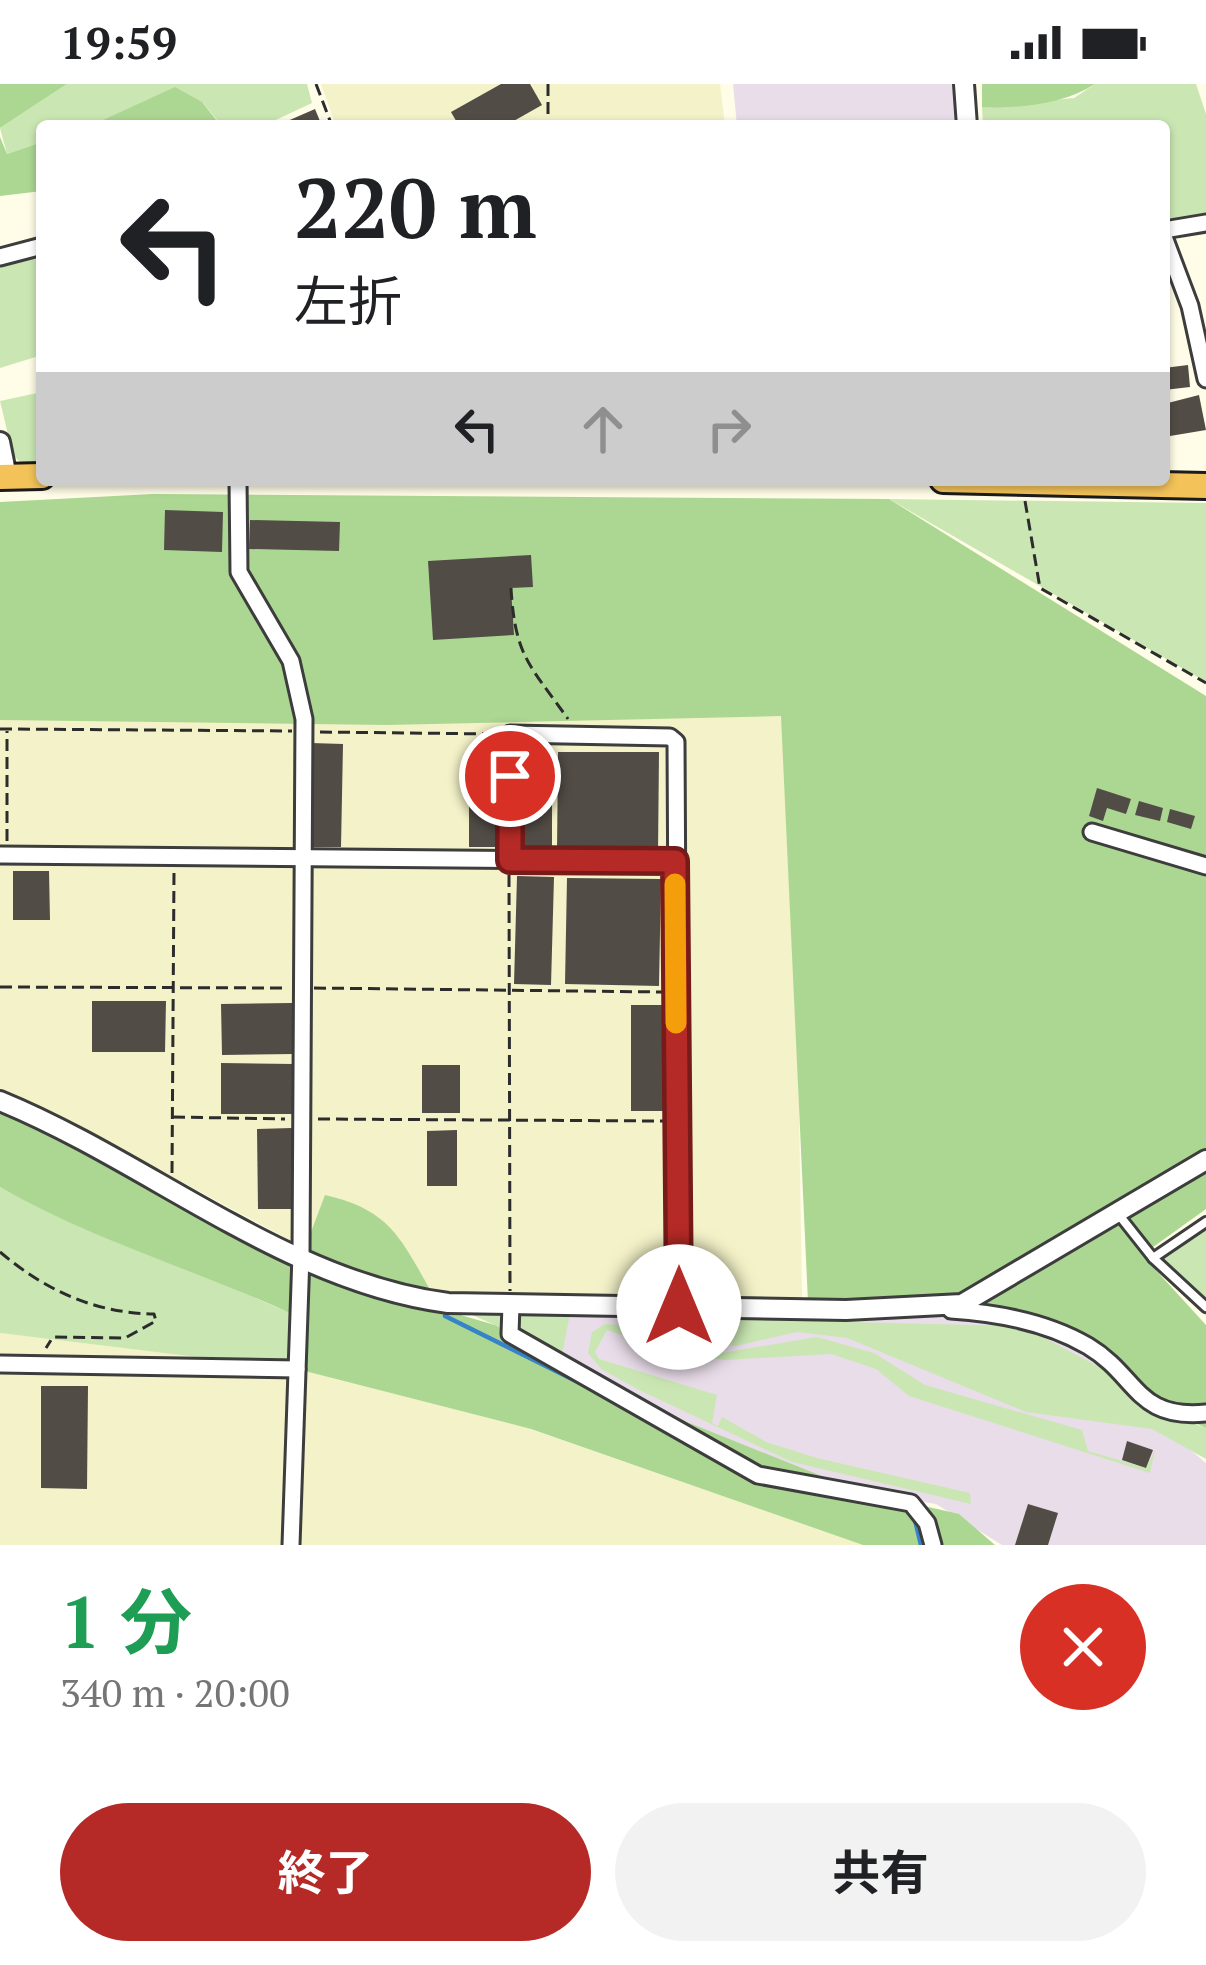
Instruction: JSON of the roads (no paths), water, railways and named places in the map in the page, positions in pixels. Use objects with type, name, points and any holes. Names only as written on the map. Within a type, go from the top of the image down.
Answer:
[{"type":"highway","points":[[4,477],[36,476]]},
{"type":"highway","points":[[1170,485],[1206,486]]},
{"type":"street","points":[[964,84],[967,120]]},
{"type":"street","points":[[1170,232],[1206,223]]},
{"type":"street","points":[[0,257],[36,248]]},
{"type":"street","points":[[1170,251],[1190,306],[1206,379]]},
{"type":"street","points":[[0,442],[4,477]]},
{"type":"street","points":[[238,486],[239,572],[291,661],[304,731],[301,1255],[291,1545]]},
{"type":"street","points":[[510,860],[510,734],[670,736],[676,742],[679,1307]]},
{"type":"street","points":[[1092,832],[1206,866]]},
{"type":"street","points":[[3,855],[675,861]]},
{"type":"street","points":[[0,1101],[64,1127],[301,1255],[416,1298],[511,1305],[930,1308],[1002,1314],[1089,1346],[1119,1371],[1141,1399],[1159,1410],[1206,1413]]},
{"type":"street","points":[[930,1308],[973,1301],[1206,1160]]},
{"type":"street","points":[[511,1305],[510,1334],[758,1475],[911,1503],[927,1523],[933,1545]]},
{"type":"street","points":[[0,1364],[297,1369]]},
{"type":"lane","points":[[1119,1216],[1154,1258],[1206,1307]]},
{"type":"lane","points":[[1154,1258],[1206,1222]]},
{"type":"waterway","points":[[445,1316],[590,1388]]},
{"type":"waterway","points":[[769,1484],[828,1495]]},
{"type":"waterway","points":[[914,1516],[921,1545]]}]
